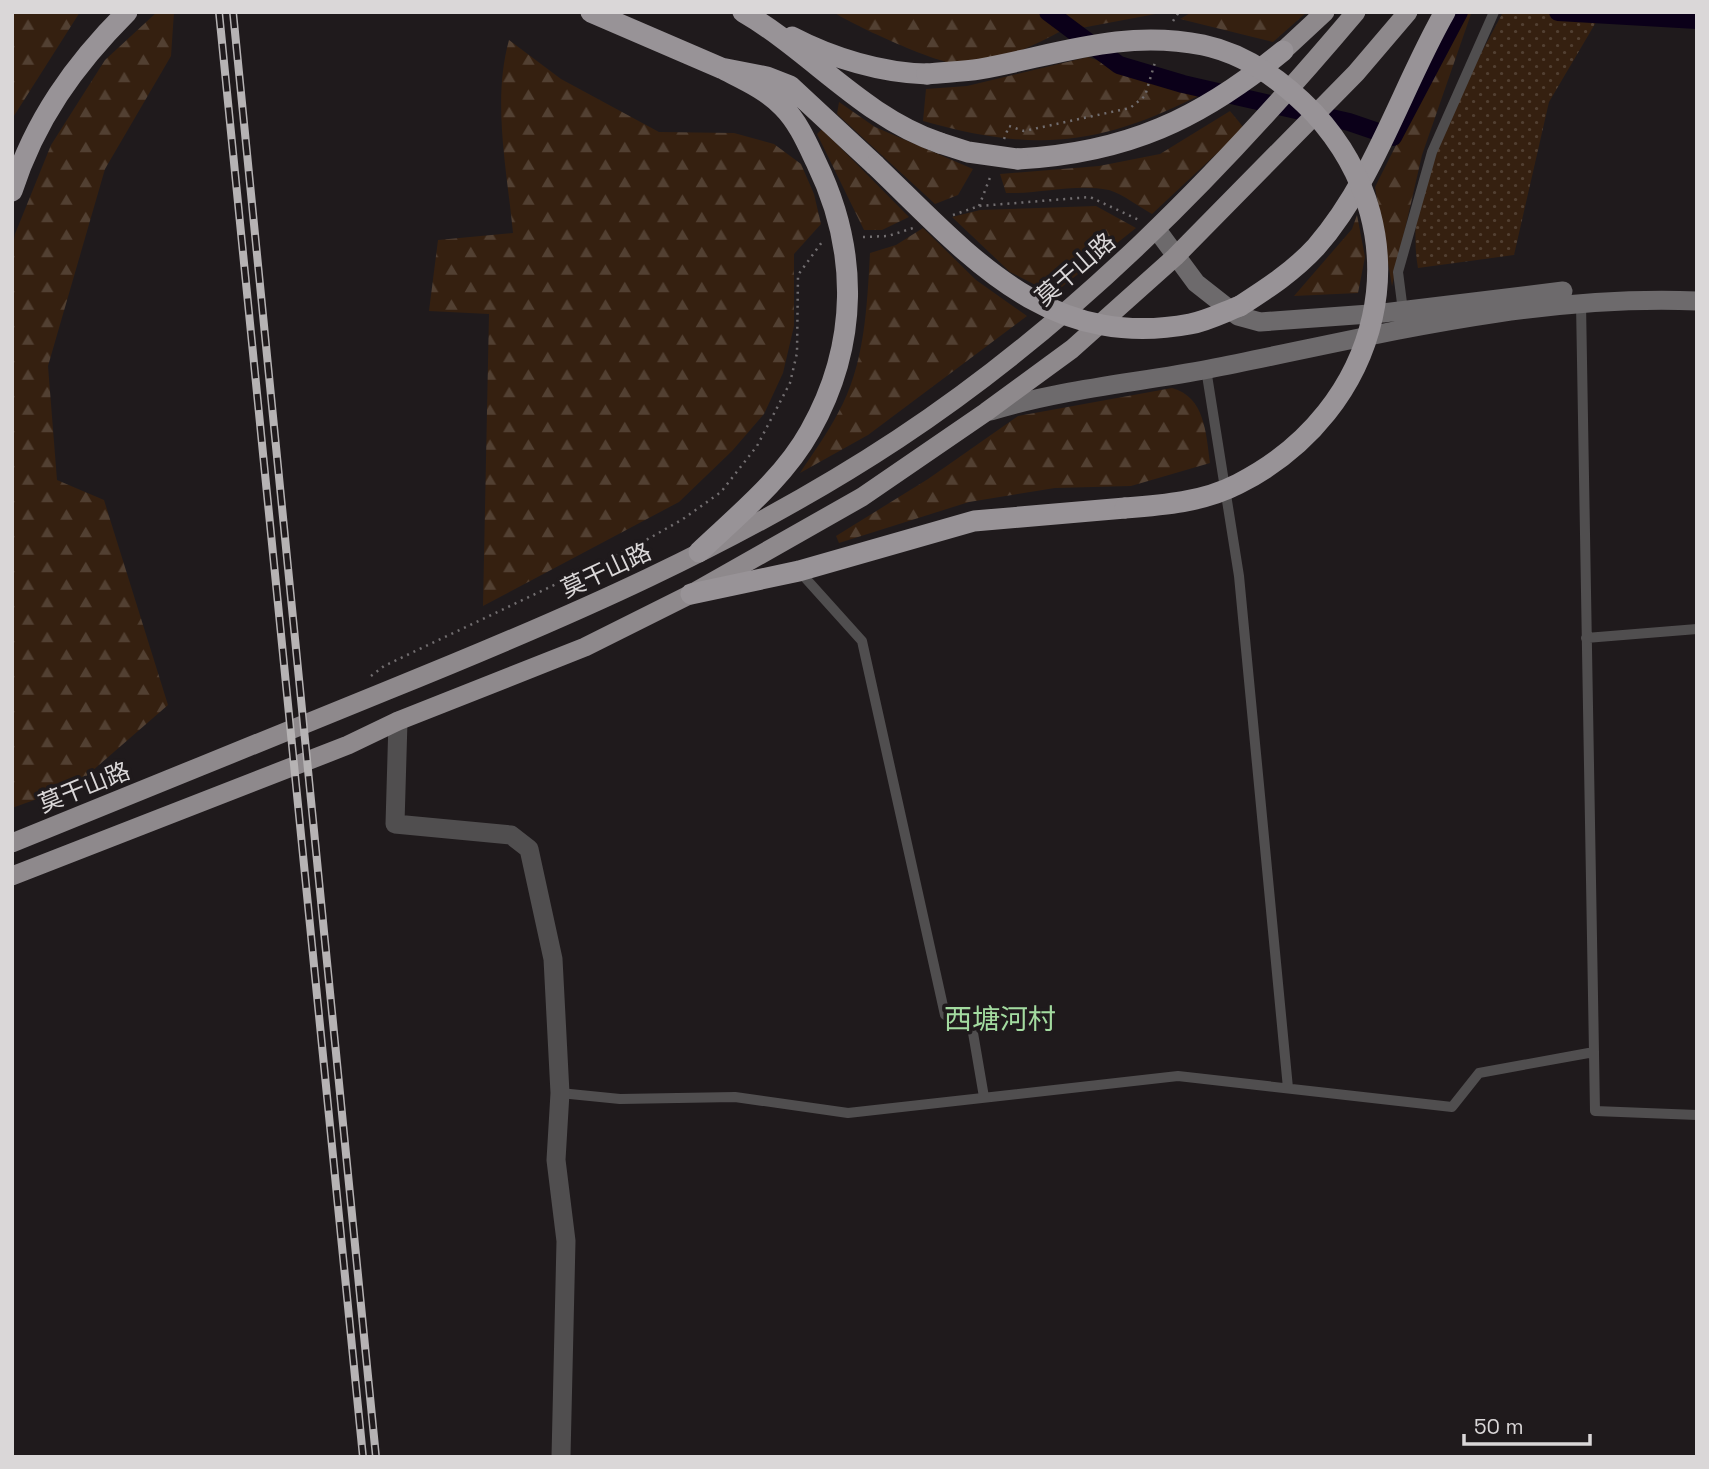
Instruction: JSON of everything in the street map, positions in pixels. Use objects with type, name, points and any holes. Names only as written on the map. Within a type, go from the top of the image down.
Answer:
[{"type":"highway","points":[[12,191],[44,114],[99,40],[127,12]]},
{"type":"highway","points":[[590,12],[721,68],[767,93],[798,126],[827,184],[848,266],[849,308],[836,374],[810,432],[763,491],[699,552]]},
{"type":"highway","points":[[751,17],[909,132],[968,152],[1018,159],[1091,152],[1145,136],[1186,119],[1239,87],[1325,12]]},
{"type":"highway","name":"莫干山路","points":[[12,843],[566,616],[789,505],[897,439],[1029,343],[1157,230],[1256,129],[1356,12]]},
{"type":"highway","points":[[12,876],[348,745],[398,721],[585,647],[691,594],[862,497],[1072,349],[1175,257],[1356,73],[1408,12]]},
{"type":"highway","points":[[721,68],[767,77],[790,86],[876,164],[976,261],[1029,300],[1072,319],[1120,328],[1155,329],[1193,324],[1240,306],[1281,280],[1316,246],[1344,208],[1446,12]]},
{"type":"highway","points":[[691,594],[799,571],[974,521],[1171,505],[1205,498],[1236,485],[1299,443],[1345,391],[1362,358],[1372,325],[1379,265],[1370,214],[1350,163],[1327,128],[1279,82],[1247,61],[1205,46],[1154,38],[1102,42],[977,70],[905,74],[861,63],[805,44],[751,17]]},
{"type":"main road","points":[[1157,230],[1196,283],[1238,316],[1260,322],[1403,311],[1568,290],[1647,285],[1697,288]]},
{"type":"main road","points":[[986,412],[1034,398],[1206,369],[1424,324],[1581,303],[1640,299],[1697,301]]},
{"type":"street","points":[[398,721],[395,824],[511,835],[530,849],[553,959],[560,1094],[556,1160],[566,1241],[561,1457]]},
{"type":"lane","points":[[1403,311],[1398,272],[1432,152],[1494,12]]},
{"type":"lane","points":[[1581,303],[1595,1111],[1697,1115]]},
{"type":"lane","points":[[1206,369],[1239,576],[1288,1088]]},
{"type":"lane","points":[[799,571],[862,641],[945,1015],[972,1027],[984,1097]]},
{"type":"lane","points":[[1586,638],[1697,629]]},
{"type":"lane","points":[[560,1094],[620,1099],[735,1097],[848,1113],[1178,1076],[1451,1107],[1479,1073],[1594,1052]]},
{"type":"path","points":[[1144,96],[1159,52]]},
{"type":"path","points":[[953,215],[979,206],[1090,197],[1157,230]]},
{"type":"path","points":[[863,237],[888,236],[914,228]]},
{"type":"path","points":[[363,682],[384,666],[634,547],[683,519],[721,492],[757,446],[790,383],[797,354],[799,275],[822,242]]},
{"type":"green space","points":[[12,12],[80,12],[12,119]]},
{"type":"green space","points":[[157,12],[174,12],[171,56],[105,169],[48,366],[57,480],[104,500],[168,705],[76,785],[12,808],[12,252],[15,234],[51,145],[105,60]]},
{"type":"green space","points":[[833,12],[1039,12],[1061,31],[1014,53],[964,65],[918,52]]},
{"type":"green space","points":[[1060,12],[1166,12],[1076,29]]},
{"type":"green space","points":[[1192,12],[1307,12],[1273,42],[1180,19]]},
{"type":"green space","points":[[1503,12],[1602,12],[1549,102],[1514,255],[1418,268],[1416,235],[1419,202],[1428,169],[1455,103]]},
{"type":"green space","points":[[1462,14],[1471,14],[1422,155],[1392,286],[1375,187]]},
{"type":"green space","points":[[509,40],[561,79],[659,132],[734,133],[774,144],[801,164],[814,194],[821,224],[794,254],[794,326],[783,373],[764,414],[732,451],[679,502],[483,606],[489,314],[429,311],[438,240],[513,233],[501,111],[504,63]]},
{"type":"green space","points":[[1088,57],[1198,96],[1127,126],[1064,139],[998,137],[923,121],[926,89],[967,86]]},
{"type":"green space","points":[[839,102],[875,127],[973,169],[958,195],[935,204],[837,114]]},
{"type":"green space","points":[[1230,111],[1244,128],[1152,214],[1114,192],[1096,188],[1006,193],[1000,174],[1099,166],[1160,154]]},
{"type":"green space","points":[[822,129],[909,217],[882,230],[864,230],[817,134]]},
{"type":"green space","points":[[1096,206],[1136,228],[1053,294],[1010,272],[952,217],[980,210]]},
{"type":"green space","points":[[1357,215],[1365,257],[1358,293],[1294,296],[1352,229]]},
{"type":"green space","points":[[923,228],[976,280],[1027,316],[868,435],[800,473],[834,421],[854,375],[863,335],[870,253],[896,245]]},
{"type":"green space","points":[[1172,388],[1191,399],[1197,408],[1205,428],[1210,463],[1131,486],[1055,488],[969,502],[839,543],[836,536],[928,479],[1018,416]]},
{"type":"waterway","points":[[1048,12],[1119,65],[1183,84],[1349,122],[1393,137],[1459,12]]},
{"type":"waterway","points":[[1558,12],[1697,20]]},
{"type":"railway","points":[[219,12],[363,1457]]},
{"type":"railway","points":[[233,12],[376,1457]]},
{"type":"district","name":"西塘河村","points":[[1000,1019]]}]
